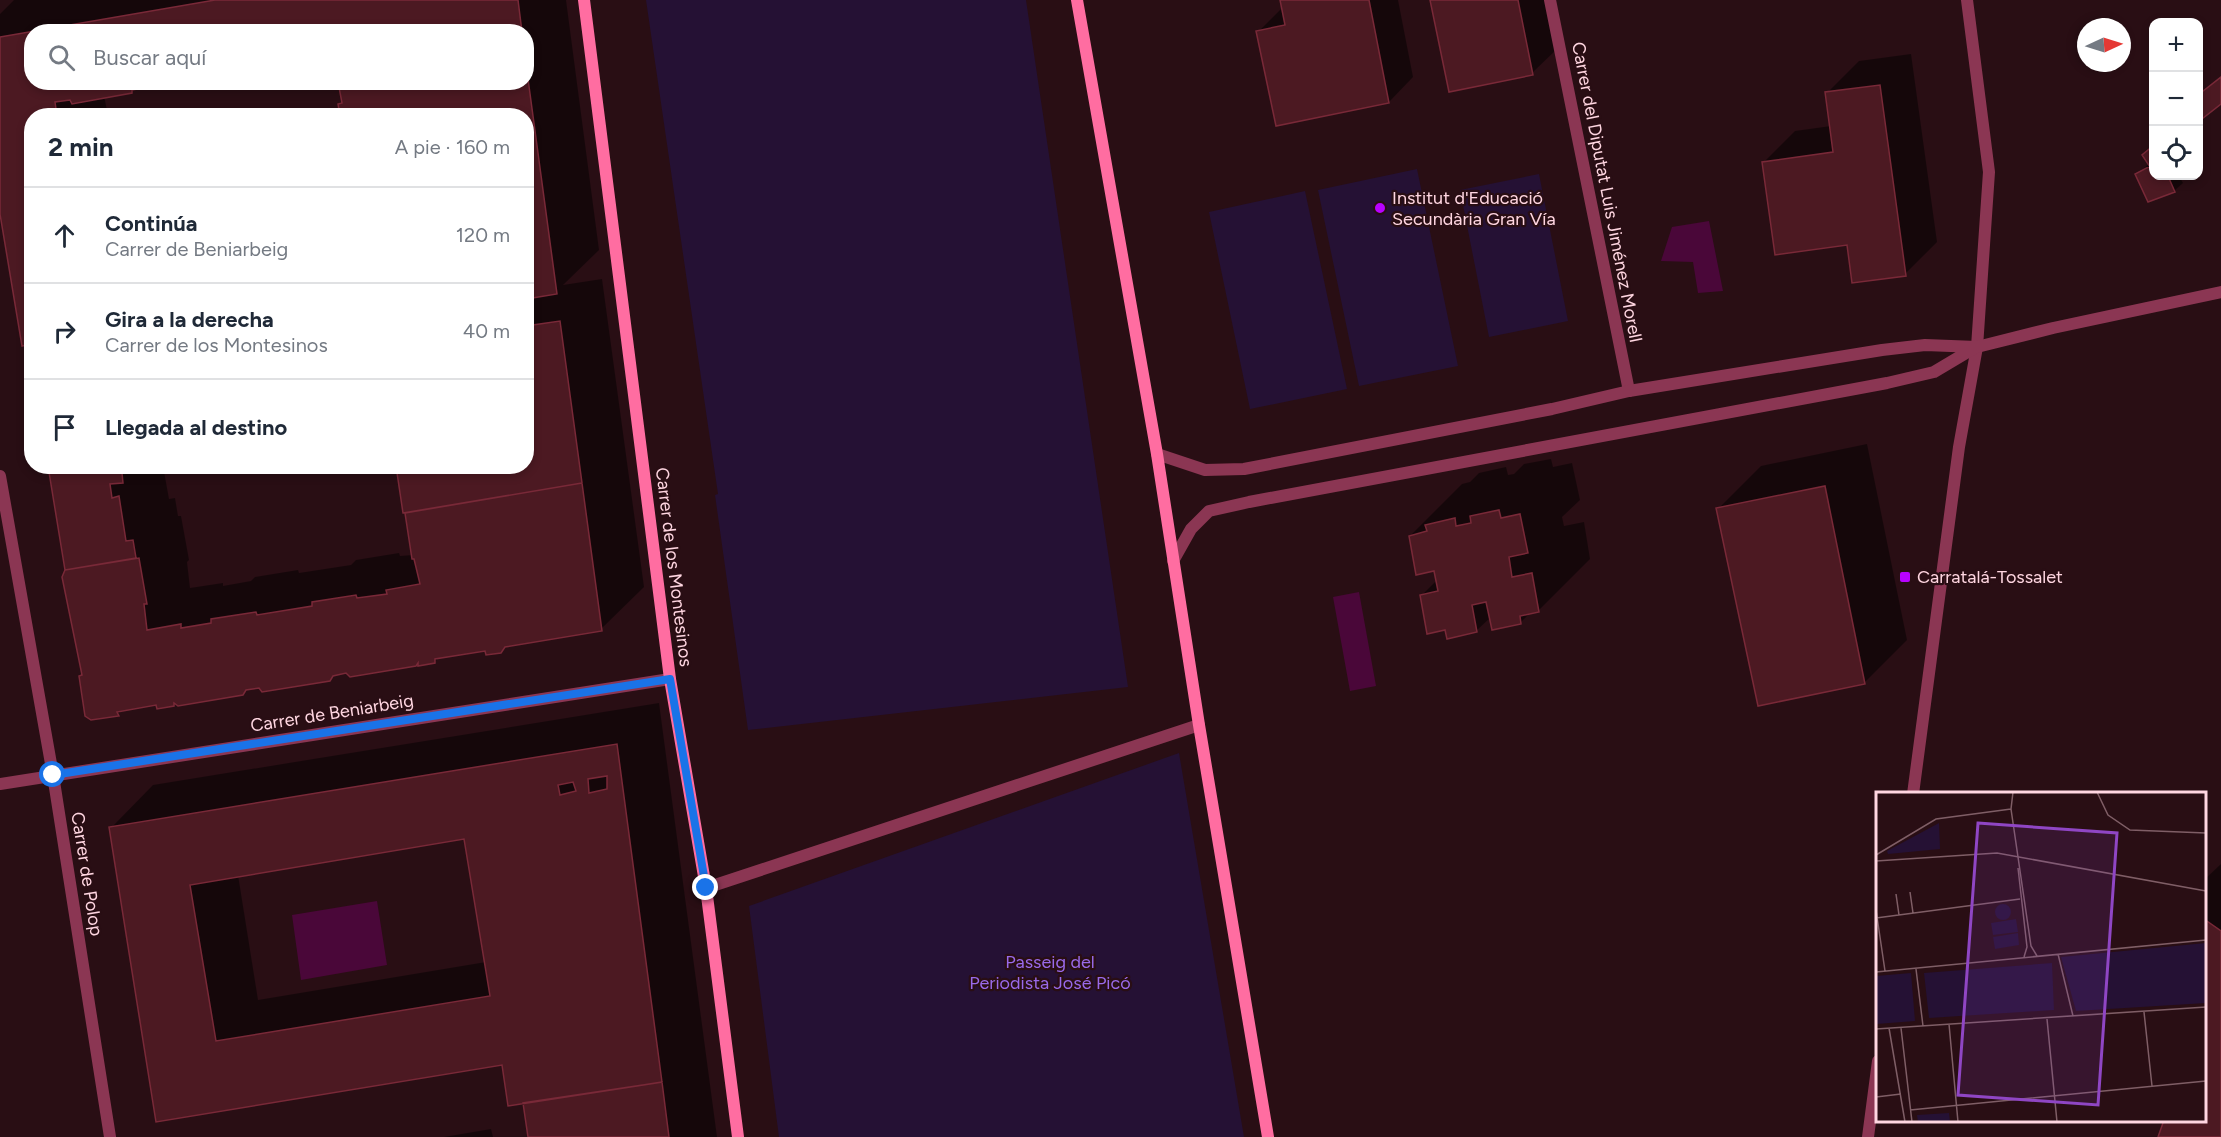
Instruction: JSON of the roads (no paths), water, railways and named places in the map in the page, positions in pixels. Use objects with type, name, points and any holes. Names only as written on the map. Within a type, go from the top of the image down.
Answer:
[{"type":"main road","name":"Carrer de los Montesinos","points":[[584,0],[670,679],[706,888],[738,1137]]},
{"type":"main road","points":[[1077,0],[1157,454],[1199,725],[1268,1137]]},
{"type":"street","name":"Carrer del Diputat Luis Jiménez Morell","points":[[1550,0],[1629,391]]},
{"type":"street","points":[[1913,792],[1959,447],[1977,347],[1989,172],[1967,0]]},
{"type":"street","points":[[1173,561],[1191,529],[1209,512],[1249,502],[1558,443],[1887,383],[1934,372],[1977,347],[2053,328],[2221,292]]},
{"type":"street","points":[[1157,454],[1205,470],[1244,469],[1552,409],[1629,391],[1882,350],[1925,345],[1977,347]]},
{"type":"street","name":"Carrer de Polop","points":[[0,476],[53,775],[110,1137]]},
{"type":"street","name":"Carrer de Beniarbeig","points":[[0,784],[670,679]]},
{"type":"street","points":[[706,888],[1199,725]]},
{"type":"street","points":[[1868,1137],[1876,1076]]},
{"type":"place","name":"Institut d'Educació Secundària Gran Vía","points":[[1380,208]]},
{"type":"place","name":"Carratalá-Tossalet","points":[[1905,577]]},
{"type":"park label","name":"Passeig del Periodista José Picó","points":[[1050,972]]}]
